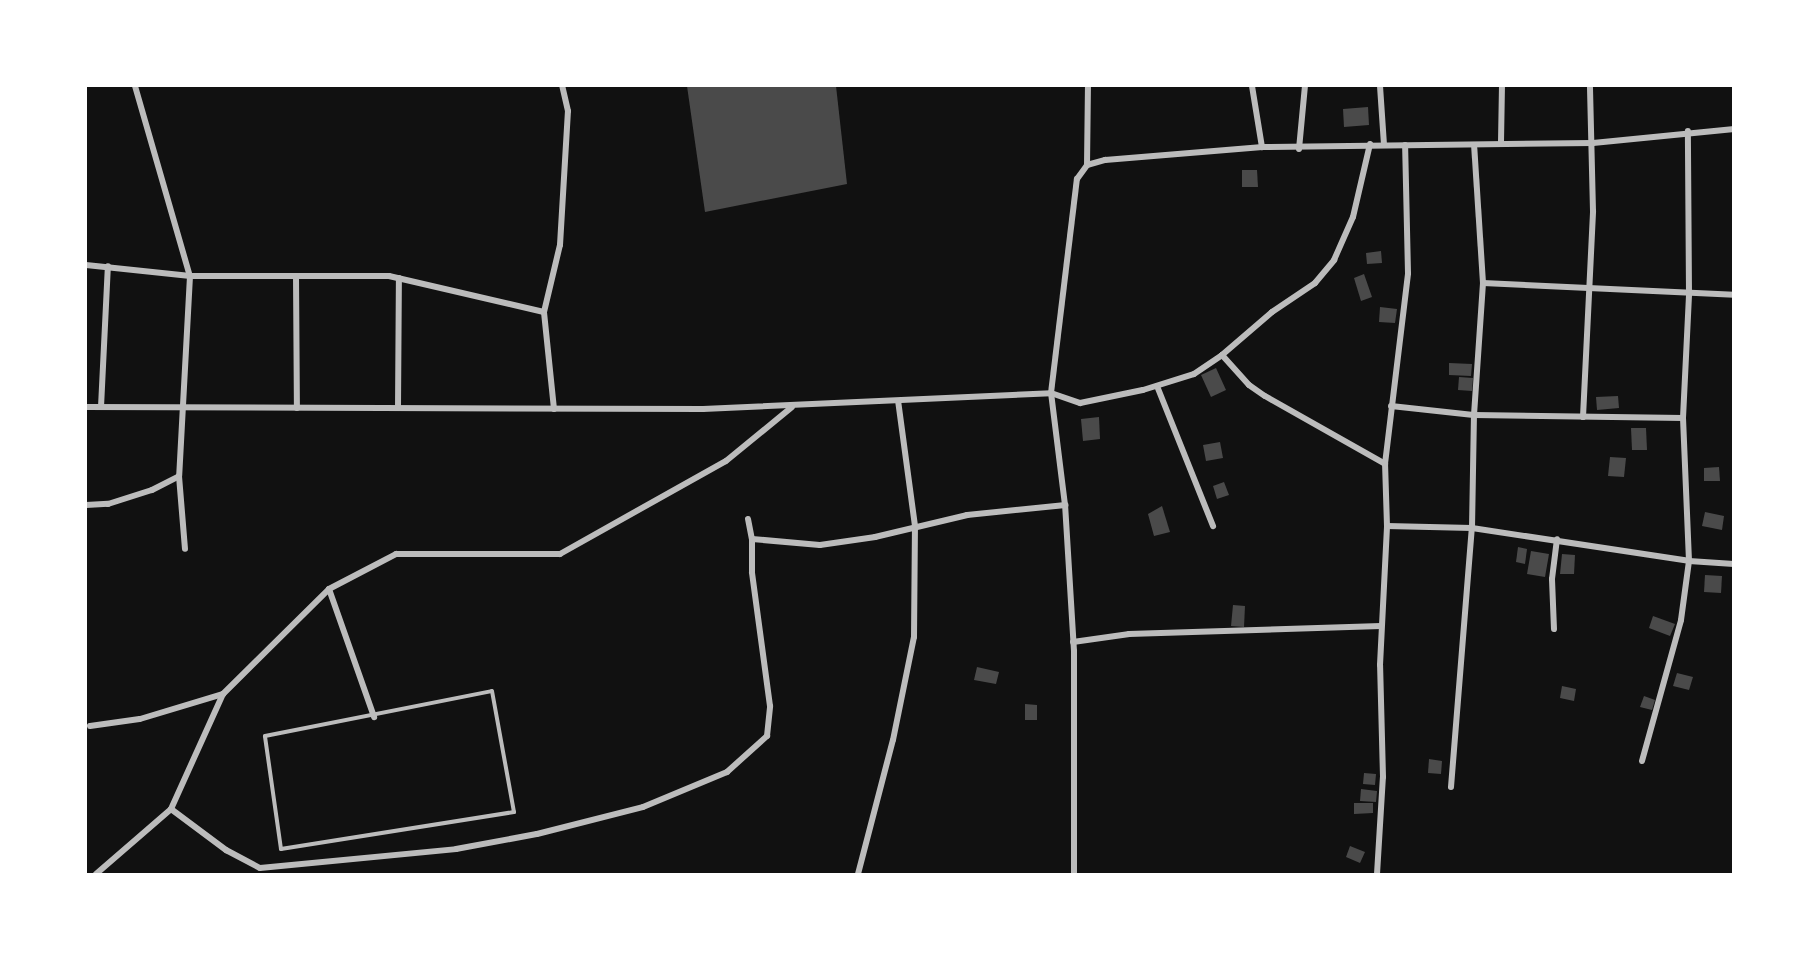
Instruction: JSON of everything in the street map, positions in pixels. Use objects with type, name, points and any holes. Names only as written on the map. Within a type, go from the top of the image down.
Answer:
[{"type":"street","points":[[135,86],[190,276],[186,407],[179,476],[185,549]]},
{"type":"street","points":[[554,409],[544,312],[560,245],[568,111],[562,86]]},
{"type":"street","points":[[1074,874],[1073,642],[1065,505],[1051,393],[1077,179],[1087,165],[1088,86]]},
{"type":"street","points":[[1252,86],[1262,147]]},
{"type":"street","points":[[1299,149],[1305,86]]},
{"type":"street","points":[[1380,86],[1384,144]]},
{"type":"street","points":[[1501,142],[1502,86]]},
{"type":"street","points":[[1583,417],[1593,143],[1590,86]]},
{"type":"street","points":[[1087,165],[1105,160],[1262,147],[1299,149],[1370,144],[1593,143],[1688,131],[1734,129]]},
{"type":"street","points":[[1642,761],[1681,620],[1689,561],[1683,418],[1689,294],[1688,131]]},
{"type":"street","points":[[86,407],[554,409],[792,406],[1051,393],[1080,403],[1157,386],[1194,374],[1222,355],[1272,312],[1315,283],[1334,260],[1353,218],[1370,144]]},
{"type":"street","points":[[1377,874],[1383,777],[1381,626],[1387,526],[1385,464],[1408,273],[1405,145]]},
{"type":"street","points":[[1451,787],[1472,528],[1474,415],[1483,283],[1474,145]]},
{"type":"street","points":[[86,265],[190,276],[399,278],[544,312]]},
{"type":"street","points":[[101,407],[108,267]]},
{"type":"street","points":[[296,276],[297,408]]},
{"type":"street","points":[[398,408],[399,278]]},
{"type":"street","points":[[1483,283],[1734,295]]},
{"type":"street","points":[[1222,355],[1249,385],[1265,396],[1385,464]]},
{"type":"street","points":[[1157,386],[1213,526]]},
{"type":"street","points":[[858,874],[893,740],[914,637],[915,526],[898,401]]},
{"type":"street","points":[[96,874],[171,809],[223,694],[329,589],[396,554],[560,554],[726,460],[792,406]]},
{"type":"street","points":[[1391,406],[1474,415],[1683,418]]},
{"type":"street","points":[[86,505],[118,501],[179,476]]},
{"type":"street","points":[[752,539],[820,545],[967,514],[1065,505]]},
{"type":"street","points":[[171,809],[226,850],[260,868],[456,849],[537,834],[643,807],[726,772],[767,736],[770,706],[752,572],[752,539],[748,519]]},
{"type":"street","points":[[1387,526],[1472,528],[1557,539],[1689,561],[1734,564]]},
{"type":"street","points":[[1554,629],[1552,579],[1557,539]]},
{"type":"street","points":[[329,589],[374,717]]},
{"type":"street","points":[[1073,642],[1129,634],[1381,626]]},
{"type":"street","points":[[90,726],[140,719],[223,694]]},
{"type":"lane","points":[[492,691],[514,812],[281,849],[265,736],[374,717],[492,691]]},
{"type":"building","points":[[687,86],[836,86],[847,184],[705,212]]},
{"type":"building","points":[[1368,107],[1369,125],[1344,127],[1343,109]]},
{"type":"building","points":[[1242,170],[1257,170],[1258,187],[1242,187]]},
{"type":"building","points":[[1381,251],[1382,263],[1367,264],[1366,253]]},
{"type":"building","points":[[1364,274],[1372,297],[1361,301],[1354,278]]},
{"type":"building","points":[[1380,307],[1397,309],[1395,323],[1379,322]]},
{"type":"building","points":[[1449,363],[1472,364],[1471,376],[1449,375]]},
{"type":"building","points":[[1216,368],[1226,390],[1211,397],[1201,375]]},
{"type":"building","points":[[1459,377],[1473,378],[1472,391],[1458,390]]},
{"type":"building","points":[[1618,396],[1619,408],[1597,410],[1596,397]]},
{"type":"building","points":[[1099,417],[1100,439],[1083,441],[1081,419]]},
{"type":"building","points":[[1631,428],[1646,428],[1647,450],[1632,450]]},
{"type":"building","points":[[1220,442],[1223,458],[1206,461],[1203,445]]},
{"type":"building","points":[[1610,457],[1626,458],[1624,477],[1608,476]]},
{"type":"building","points":[[1719,467],[1720,481],[1704,481],[1704,468]]},
{"type":"building","points":[[1224,482],[1229,495],[1217,499],[1213,486]]},
{"type":"building","points":[[1162,506],[1170,532],[1154,536],[1148,514]]},
{"type":"building","points":[[1705,512],[1724,516],[1722,530],[1702,526]]},
{"type":"building","points":[[1518,547],[1527,549],[1525,564],[1516,562]]},
{"type":"building","points":[[1531,551],[1549,554],[1545,577],[1527,574]]},
{"type":"building","points":[[1562,554],[1575,555],[1574,574],[1560,574]]},
{"type":"building","points":[[1705,575],[1722,576],[1721,593],[1704,592]]},
{"type":"building","points":[[1233,605],[1245,606],[1244,627],[1231,626]]},
{"type":"building","points":[[1653,616],[1675,624],[1670,636],[1649,628]]},
{"type":"building","points":[[977,667],[999,672],[996,684],[974,680]]},
{"type":"building","points":[[1677,673],[1693,677],[1689,690],[1673,686]]},
{"type":"building","points":[[1562,686],[1576,689],[1574,701],[1560,698]]},
{"type":"building","points":[[1644,696],[1655,700],[1652,710],[1640,707]]},
{"type":"building","points":[[1025,704],[1037,705],[1037,720],[1025,720]]},
{"type":"building","points":[[1429,759],[1442,761],[1441,774],[1428,773]]},
{"type":"building","points":[[1364,773],[1376,774],[1375,785],[1363,784]]},
{"type":"building","points":[[1361,789],[1377,791],[1376,802],[1360,801]]},
{"type":"building","points":[[1354,803],[1373,803],[1373,813],[1354,814]]},
{"type":"building","points":[[1350,846],[1365,852],[1360,863],[1346,857]]}]
